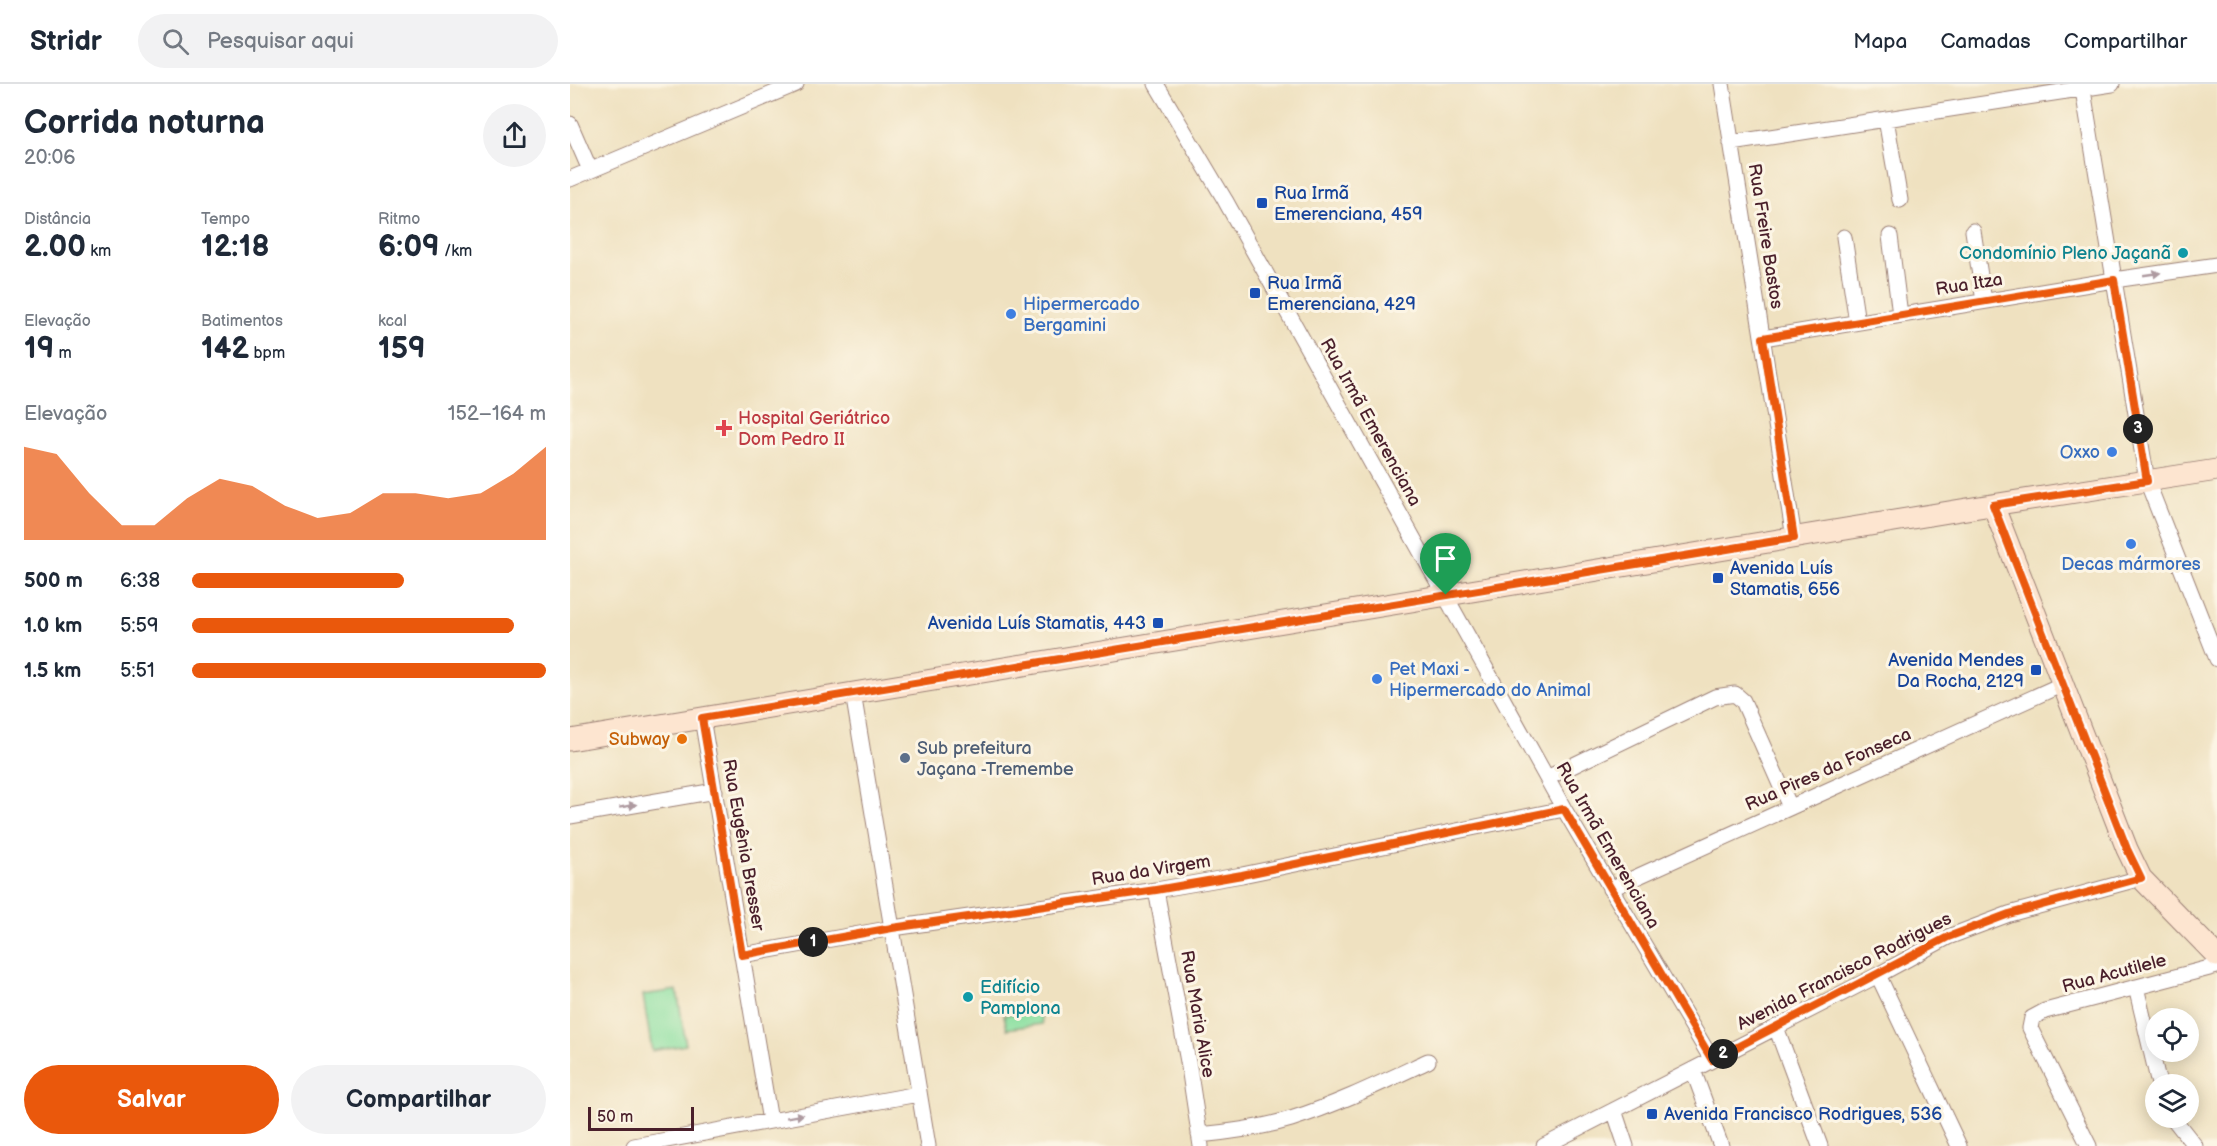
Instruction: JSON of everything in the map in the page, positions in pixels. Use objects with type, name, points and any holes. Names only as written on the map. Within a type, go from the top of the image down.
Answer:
[{"type":"main road","points":[[570,740],[2217,470]]},
{"type":"main road","points":[[1993,505],[2127,849],[2141,878],[2217,956]]},
{"type":"street","points":[[570,179],[796,84]]},
{"type":"street","name":"Rua Irmã Emerenciana","points":[[1156,84],[1225,200],[1564,809],[1712,1060]]},
{"type":"street","name":"Rua Freire Bastos","points":[[1722,84],[1794,538]]},
{"type":"street","points":[[1731,143],[2082,86],[2112,84]]},
{"type":"street","points":[[2082,86],[2147,481],[2217,659]]},
{"type":"street","points":[[1886,119],[1900,200]]},
{"type":"street","points":[[570,124],[590,170]]},
{"type":"street","points":[[1973,231],[1984,301]]},
{"type":"street","points":[[1890,236],[1900,315]]},
{"type":"street","points":[[1844,237],[1857,322]]},
{"type":"street","name":"Rua Itza","points":[[1763,338],[2217,265]]},
{"type":"street","name":"Rua Pires da Fonseca","points":[[1610,889],[2062,684]]},
{"type":"street","points":[[854,693],[928,1146]]},
{"type":"street","points":[[1547,778],[1715,697],[1735,693],[1743,701],[1790,807]]},
{"type":"street","name":"Rua Eugênia Bresser","points":[[702,718],[770,1121]]},
{"type":"street","points":[[570,816],[715,791]]},
{"type":"street","name":"Rua da Virgem","points":[[742,955],[892,928],[1156,890],[1264,871],[1564,809]]},
{"type":"street","name":"Avenida Francisco Rodrigues","points":[[1544,1146],[1948,937],[1999,918],[2141,878]]},
{"type":"street","name":"Rua Maria Alice","points":[[1156,890],[1189,1067],[1200,1141]]},
{"type":"street","name":"Rua Acutilele","points":[[2089,1146],[2030,1028],[2032,1018],[2045,1011],[2217,966]]},
{"type":"street","points":[[1878,975],[1959,1146]]},
{"type":"street","points":[[2136,987],[2157,1074]]},
{"type":"street","points":[[1776,1027],[1820,1146]]},
{"type":"street","points":[[1200,1141],[1290,1119],[1349,1098],[1428,1061]]},
{"type":"street","points":[[1693,1070],[1721,1146]]},
{"type":"street","points":[[634,1146],[918,1094]]},
{"type":"street","points":[[1614,1110],[1626,1146]]},
{"type":"street","points":[[2181,1128],[2195,1146]]},
{"type":"green space","points":[[677,990],[686,1045],[652,1051],[643,995]]},
{"type":"green space","points":[[1040,1009],[1042,1024],[1007,1029],[1004,1015]]},
{"type":"place","name":"Rua Irmã Emerenciana, 459","points":[[1262,203]]},
{"type":"place","name":"Condomínio Pleno Jaçanã","points":[[2183,253]]},
{"type":"place","name":"Rua Irmã Emerenciana, 429","points":[[1255,293]]},
{"type":"place","name":"Hipermercado Bergamini","points":[[1011,314]]},
{"type":"place","name":"Hospital Geriátrico Dom Pedro II","points":[[724,428]]},
{"type":"place","name":"Oxxo","points":[[2112,452]]},
{"type":"place","name":"Decas mármores","points":[[2131,544]]},
{"type":"place","name":"Avenida Luís Stamatis, 656","points":[[1718,578]]},
{"type":"place","name":"Avenida Luís Stamatis, 443","points":[[1158,623]]},
{"type":"place","name":"Avenida Mendes Da Rocha, 2129","points":[[2036,670]]},
{"type":"place","name":"Pet Maxi - Hipermercado do Animal","points":[[1377,679]]},
{"type":"place","name":"Subway","points":[[682,739]]},
{"type":"place","name":"Sub prefeitura Jaçana -Tremembe","points":[[905,758]]},
{"type":"place","name":"Edifício Pamplona","points":[[968,997]]},
{"type":"place","name":"Avenida Francisco Rodrigues, 536","points":[[1652,1114]]},
{"type":"route","points":[[2114,280],[2147,481],[1993,505],[2127,849],[2141,878],[2009,914],[1948,937],[1712,1060],[1564,809],[1242,875],[1156,890],[892,928],[742,955],[702,718],[1446,595],[1794,538],[1763,338],[2114,280]]}]
